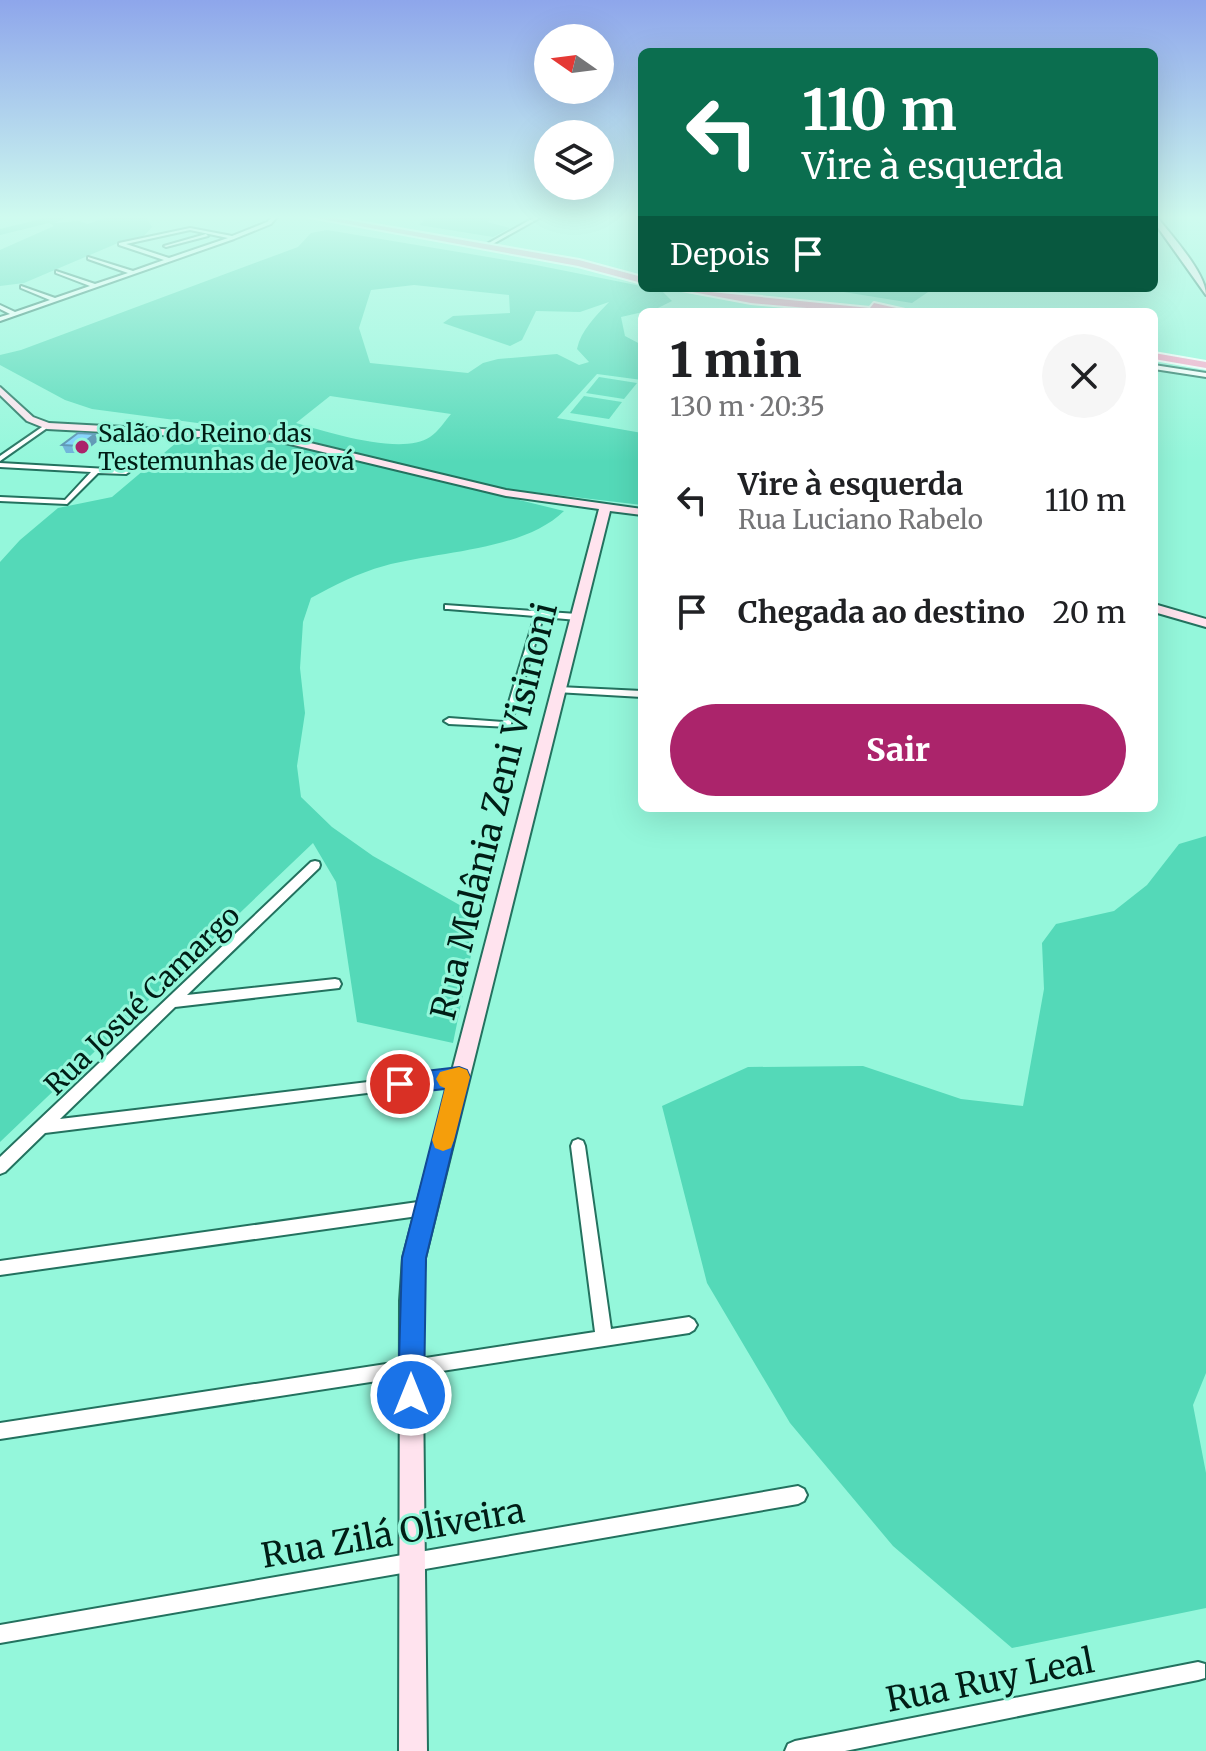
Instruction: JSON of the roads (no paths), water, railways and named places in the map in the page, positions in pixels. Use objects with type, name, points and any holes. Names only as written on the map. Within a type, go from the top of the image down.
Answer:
[{"type":"highway","points":[[769,299],[849,308]]},
{"type":"highway","points":[[829,299],[885,308]]},
{"type":"highway","points":[[1158,355],[1206,362]]},
{"type":"main road","points":[[0,390],[30,419],[47,426],[277,438],[506,493],[638,512]]},
{"type":"main road","name":"Rua Melânia Zeni Visinoni","points":[[413,1751],[413,1269],[425,1208],[605,508]]},
{"type":"main road","points":[[1158,609],[1206,623]]},
{"type":"street","points":[[0,319],[60,299]]},
{"type":"street","points":[[0,307],[15,314]]},
{"type":"street","points":[[1158,368],[1206,375]]},
{"type":"street","points":[[0,462],[47,426]]},
{"type":"street","points":[[0,462],[126,472]]},
{"type":"street","points":[[0,499],[67,502],[97,470]]},
{"type":"street","points":[[448,607],[577,617]]},
{"type":"street","points":[[449,721],[507,725],[540,614]]},
{"type":"street","points":[[559,690],[638,694]]},
{"type":"street","name":"Rua Josué Camargo","points":[[0,1167],[315,865]]},
{"type":"street","points":[[174,1002],[335,984]]},
{"type":"street","points":[[44,1127],[459,1077]]},
{"type":"street","points":[[578,1146],[604,1338]]},
{"type":"street","points":[[0,1268],[425,1208]]},
{"type":"street","points":[[0,1431],[689,1325]]},
{"type":"street","name":"Rua Zilá Oliveira","points":[[0,1634],[798,1495]]},
{"type":"street","name":"Rua Ruy Leal","points":[[795,1751],[1198,1671]]},
{"type":"place","name":"Salão do Reino das Testemunhas de Jeová","points":[[82,447]]}]
